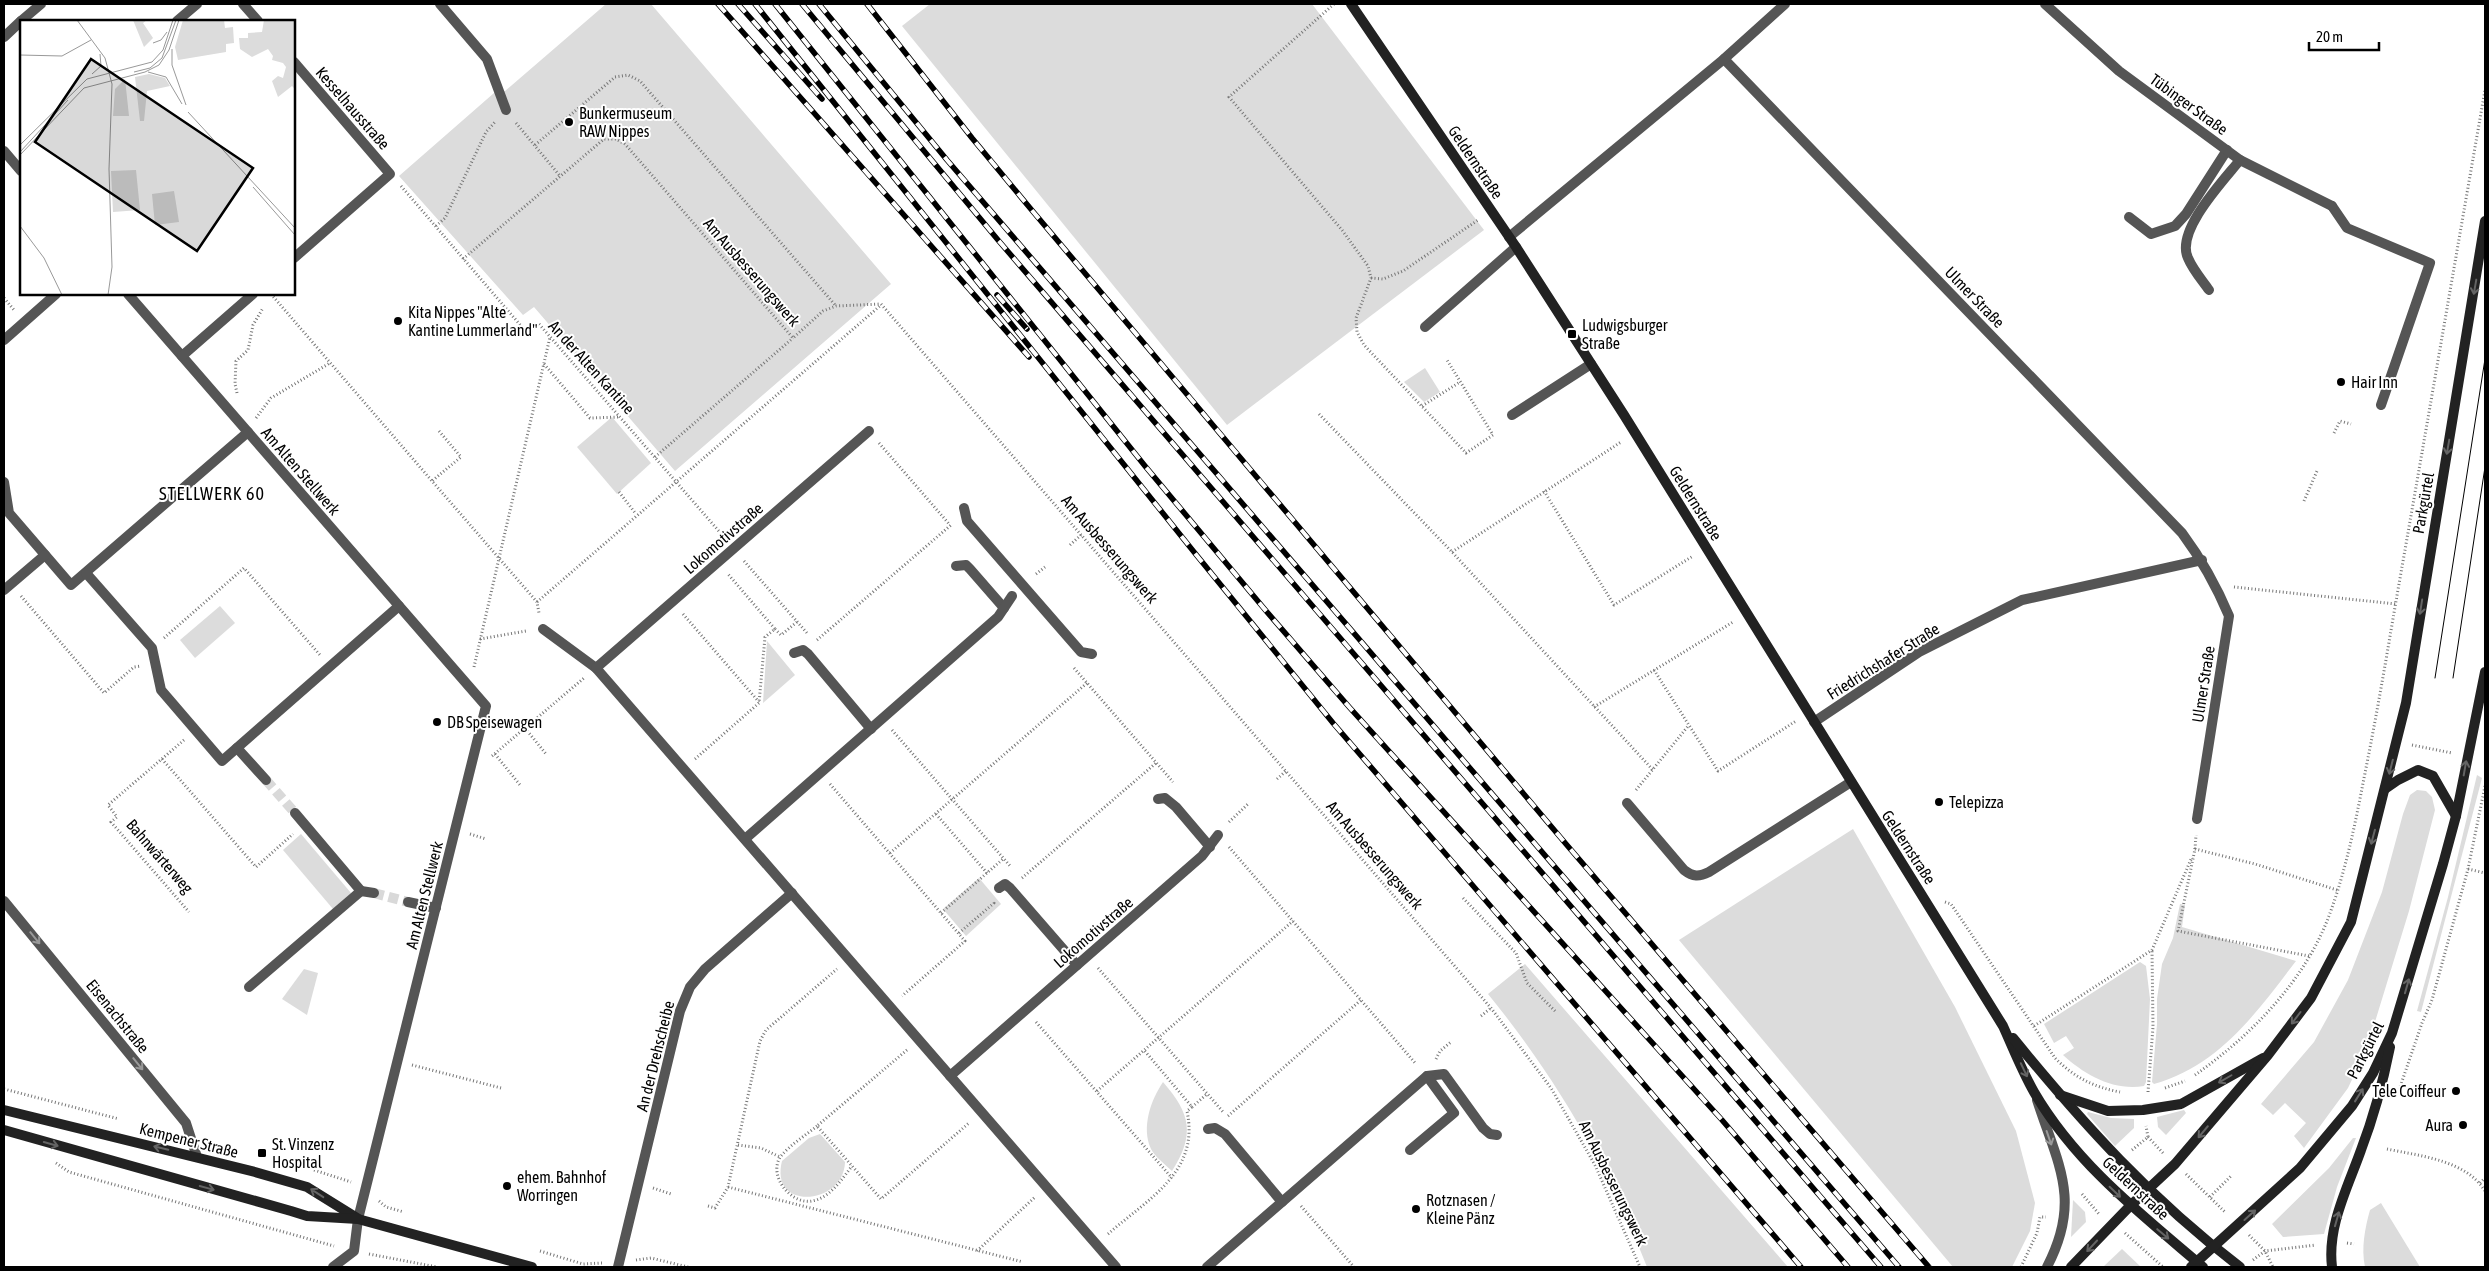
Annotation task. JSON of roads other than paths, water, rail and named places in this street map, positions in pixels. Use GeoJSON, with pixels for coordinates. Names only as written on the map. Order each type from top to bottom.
{"type":"FeatureCollection","features":[{"type":"Feature","properties":{"kind":"main road","name":"Geldernstraße"},"geometry":{"type":"LineString","coordinates":[[1352,4],[1516,247],[1635,434],[2003,1026],[2034,1092],[2082,1156],[2130,1206],[2197,1266]]}},
{"type":"Feature","properties":{"kind":"main road","name":"Parkgürtel"},"geometry":{"type":"LineString","coordinates":[[2071,1267],[2147,1189],[2175,1164],[2268,1055],[2311,998],[2351,922],[2397,742],[2414,657],[2485,221]]}},
{"type":"Feature","properties":{"kind":"main road","name":"Parkgürtel"},"geometry":{"type":"LineString","coordinates":[[2197,1266],[2213,1247],[2300,1168],[2334,1129],[2373,1073],[2392,1033],[2456,816],[2485,672]]}},
{"type":"Feature","properties":{"kind":"main road"},"geometry":{"type":"LineString","coordinates":[[2385,789],[2418,770],[2433,776],[2456,816]]}},
{"type":"Feature","properties":{"kind":"main road","name":"Geldernstraße"},"geometry":{"type":"LineString","coordinates":[[2003,1026],[2059,1095],[2119,1161],[2147,1189],[2213,1247],[2240,1267]]}},
{"type":"Feature","properties":{"kind":"main road"},"geometry":{"type":"LineString","coordinates":[[2332,1267],[2332,1243],[2347,1186],[2376,1107],[2392,1033]]}},
{"type":"Feature","properties":{"kind":"main road"},"geometry":{"type":"LineString","coordinates":[[2059,1095],[2108,1111],[2143,1110],[2181,1104],[2268,1055]]}},
{"type":"Feature","properties":{"kind":"main road","name":"Kempener Straße"},"geometry":{"type":"LineString","coordinates":[[4,1110],[197,1157],[307,1187],[358,1219]]}},
{"type":"Feature","properties":{"kind":"main road","name":"Kempener Straße"},"geometry":{"type":"LineString","coordinates":[[4,1130],[299,1214],[358,1219],[532,1267]]}},
{"type":"Feature","properties":{"kind":"street"},"geometry":{"type":"LineString","coordinates":[[22,20],[41,4]]}},
{"type":"Feature","properties":{"kind":"street"},"geometry":{"type":"LineString","coordinates":[[178,20],[198,4]]}},
{"type":"Feature","properties":{"kind":"street"},"geometry":{"type":"LineString","coordinates":[[243,4],[257,20]]}},
{"type":"Feature","properties":{"kind":"street"},"geometry":{"type":"LineString","coordinates":[[440,4],[486,58],[506,110]]}},
{"type":"Feature","properties":{"kind":"street"},"geometry":{"type":"LineString","coordinates":[[1509,237],[1724,58],[1785,4]]}},
{"type":"Feature","properties":{"kind":"street","name":"Tübinger Straße"},"geometry":{"type":"LineString","coordinates":[[2044,4],[2119,71],[2240,160],[2332,206],[2347,228],[2430,263],[2381,405]]}},
{"type":"Feature","properties":{"kind":"street"},"geometry":{"type":"LineString","coordinates":[[4,37],[20,22]]}},
{"type":"Feature","properties":{"kind":"street","name":"Ulmer Straße"},"geometry":{"type":"LineString","coordinates":[[1724,58],[2182,533],[2202,560],[2216,585],[2229,616],[2197,819]]}},
{"type":"Feature","properties":{"kind":"street","name":"Kesselhausstraße"},"geometry":{"type":"LineString","coordinates":[[295,63],[390,174],[295,257]]}},
{"type":"Feature","properties":{"kind":"street"},"geometry":{"type":"LineString","coordinates":[[2129,217],[2151,234],[2175,226],[2201,192],[2227,150]]}},
{"type":"Feature","properties":{"kind":"street"},"geometry":{"type":"LineString","coordinates":[[4,151],[19,164]]}},
{"type":"Feature","properties":{"kind":"street"},"geometry":{"type":"LineString","coordinates":[[2209,290],[2187,257],[2187,240],[2192,226],[2202,210],[2240,160]]}},
{"type":"Feature","properties":{"kind":"street"},"geometry":{"type":"LineString","coordinates":[[1425,327],[1516,247]]}},
{"type":"Feature","properties":{"kind":"street"},"geometry":{"type":"LineString","coordinates":[[4,340],[55,295]]}},
{"type":"Feature","properties":{"kind":"street","name":"Am Alten Stellwerk"},"geometry":{"type":"LineString","coordinates":[[129,295],[232,411],[248,432],[486,706],[358,1219],[354,1252],[333,1267]]}},
{"type":"Feature","properties":{"kind":"street"},"geometry":{"type":"LineString","coordinates":[[182,356],[252,295]]}},
{"type":"Feature","properties":{"kind":"street"},"geometry":{"type":"LineString","coordinates":[[1512,415],[1591,364]]}},
{"type":"Feature","properties":{"kind":"street","name":"Lokomotivstraße"},"geometry":{"type":"LineString","coordinates":[[596,668],[869,431]]}},
{"type":"Feature","properties":{"kind":"street"},"geometry":{"type":"LineString","coordinates":[[4,482],[9,513],[71,585],[248,432]]}},
{"type":"Feature","properties":{"kind":"street"},"geometry":{"type":"LineString","coordinates":[[964,508],[967,521],[1026,583],[1081,652],[1092,654]]}},
{"type":"Feature","properties":{"kind":"street"},"geometry":{"type":"LineString","coordinates":[[7,587],[45,555]]}},
{"type":"Feature","properties":{"kind":"street","name":"Friedrichshafer Straße"},"geometry":{"type":"LineString","coordinates":[[1811,717],[1919,652],[2022,600],[2202,560]]}},
{"type":"Feature","properties":{"kind":"street"},"geometry":{"type":"LineString","coordinates":[[956,566],[966,565],[1004,608]]}},
{"type":"Feature","properties":{"kind":"street"},"geometry":{"type":"LineString","coordinates":[[86,572],[152,648],[161,690],[222,761],[399,606]]}},
{"type":"Feature","properties":{"kind":"street"},"geometry":{"type":"LineString","coordinates":[[745,839],[998,617],[1012,596],[1026,583]]}},
{"type":"Feature","properties":{"kind":"street"},"geometry":{"type":"LineString","coordinates":[[543,629],[596,668],[1116,1267]]}},
{"type":"Feature","properties":{"kind":"street"},"geometry":{"type":"LineString","coordinates":[[794,652],[803,650],[808,654],[871,728]]}},
{"type":"Feature","properties":{"kind":"street"},"geometry":{"type":"LineString","coordinates":[[236,748],[266,780]]}},
{"type":"Feature","properties":{"kind":"street"},"geometry":{"type":"LineString","coordinates":[[1626,803],[1684,870],[1689,874],[1698,876],[1709,872],[1851,782]]}},
{"type":"Feature","properties":{"kind":"street"},"geometry":{"type":"LineString","coordinates":[[1158,799],[1165,798],[1176,807],[1210,847]]}},
{"type":"Feature","properties":{"kind":"street"},"geometry":{"type":"LineString","coordinates":[[295,813],[361,890],[374,893]]}},
{"type":"Feature","properties":{"kind":"street","name":"Lokomotivstraße"},"geometry":{"type":"LineString","coordinates":[[950,1076],[1202,856],[1218,835]]}},
{"type":"Feature","properties":{"kind":"street"},"geometry":{"type":"LineString","coordinates":[[999,888],[1005,884],[1010,888],[1077,965]]}},
{"type":"Feature","properties":{"kind":"street"},"geometry":{"type":"LineString","coordinates":[[249,986],[361,890]]}},
{"type":"Feature","properties":{"kind":"street","name":"An der Drehscheibe"},"geometry":{"type":"LineString","coordinates":[[618,1265],[680,1011],[690,987],[705,969],[792,893]]}},
{"type":"Feature","properties":{"kind":"street","name":"Eisenachstraße"},"geometry":{"type":"LineString","coordinates":[[4,901],[186,1123],[197,1157]]}},
{"type":"Feature","properties":{"kind":"street"},"geometry":{"type":"LineString","coordinates":[[408,902],[436,908]]}},
{"type":"Feature","properties":{"kind":"street"},"geometry":{"type":"LineString","coordinates":[[1207,1267],[1427,1076],[1444,1074],[1483,1128],[1490,1134],[1498,1136]]}},
{"type":"Feature","properties":{"kind":"street"},"geometry":{"type":"LineString","coordinates":[[1410,1150],[1454,1113],[1427,1076]]}},
{"type":"Feature","properties":{"kind":"street"},"geometry":{"type":"LineString","coordinates":[[2034,1092],[2058,1164],[2066,1206],[2061,1236],[2047,1267]]}},
{"type":"Feature","properties":{"kind":"street"},"geometry":{"type":"LineString","coordinates":[[1208,1129],[1216,1128],[1225,1134],[1282,1202]]}},
{"type":"Feature","properties":{"kind":"tunnel"},"geometry":{"type":"LineString","coordinates":[[266,780],[295,813]]}},
{"type":"Feature","properties":{"kind":"tunnel"},"geometry":{"type":"LineString","coordinates":[[374,893],[408,902]]}},
{"type":"Feature","properties":{"kind":"tram line"},"geometry":{"type":"LineString","coordinates":[[2435,678],[2485,359]]}},
{"type":"Feature","properties":{"kind":"tram line"},"geometry":{"type":"LineString","coordinates":[[2453,678],[2485,467]]}},
{"type":"Feature","properties":{"kind":"railway"},"geometry":{"type":"LineString","coordinates":[[718,4],[1029,357]]}},
{"type":"Feature","properties":{"kind":"railway"},"geometry":{"type":"LineString","coordinates":[[738,4],[822,99]]}},
{"type":"Feature","properties":{"kind":"railway"},"geometry":{"type":"LineString","coordinates":[[755,4],[1333,723],[1801,1267]]}},
{"type":"Feature","properties":{"kind":"railway"},"geometry":{"type":"LineString","coordinates":[[775,4],[1145,466],[1267,612],[1350,708],[1722,1120],[1848,1267]]}},
{"type":"Feature","properties":{"kind":"railway"},"geometry":{"type":"LineString","coordinates":[[802,4],[998,240],[1881,1267]]}},
{"type":"Feature","properties":{"kind":"railway"},"geometry":{"type":"LineString","coordinates":[[819,4],[947,160],[1899,1267]]}},
{"type":"Feature","properties":{"kind":"railway"},"geometry":{"type":"LineString","coordinates":[[867,4],[972,138],[1030,208],[1566,844],[1929,1267]]}},
{"type":"Feature","properties":{"kind":"railway"},"geometry":{"type":"LineString","coordinates":[[997,295],[1027,329]]}},
{"type":"Feature","properties":{"kind":"place","name":"Bunkermuseum RAW Nippes"},"geometry":{"type":"Point","coordinates":[569,122]}},
{"type":"Feature","properties":{"kind":"place","name":"Kita Nippes \"Alte Kantine Lummerland\""},"geometry":{"type":"Point","coordinates":[398,321]}},
{"type":"Feature","properties":{"kind":"place","name":"Ludwigsburger Straße"},"geometry":{"type":"Point","coordinates":[1572,334]}},
{"type":"Feature","properties":{"kind":"place","name":"Hair Inn"},"geometry":{"type":"Point","coordinates":[2341,382]}},
{"type":"Feature","properties":{"kind":"place","name":"DB Speisewagen"},"geometry":{"type":"Point","coordinates":[437,722]}},
{"type":"Feature","properties":{"kind":"place","name":"Telepizza"},"geometry":{"type":"Point","coordinates":[1939,802]}},
{"type":"Feature","properties":{"kind":"place","name":"Tele Coiffeur"},"geometry":{"type":"Point","coordinates":[2456,1091]}},
{"type":"Feature","properties":{"kind":"place","name":"Aura"},"geometry":{"type":"Point","coordinates":[2463,1125]}},
{"type":"Feature","properties":{"kind":"place","name":"St. Vinzenz Hospital"},"geometry":{"type":"Point","coordinates":[262,1153]}},
{"type":"Feature","properties":{"kind":"place","name":"ehem. Bahnhof Worringen"},"geometry":{"type":"Point","coordinates":[507,1186]}},
{"type":"Feature","properties":{"kind":"place","name":"Rotznasen / Kleine Pänz"},"geometry":{"type":"Point","coordinates":[1416,1209]}},
{"type":"Feature","properties":{"kind":"district","name":"STELLWERK 60"},"geometry":{"type":"Point","coordinates":[212,493]}}]}
